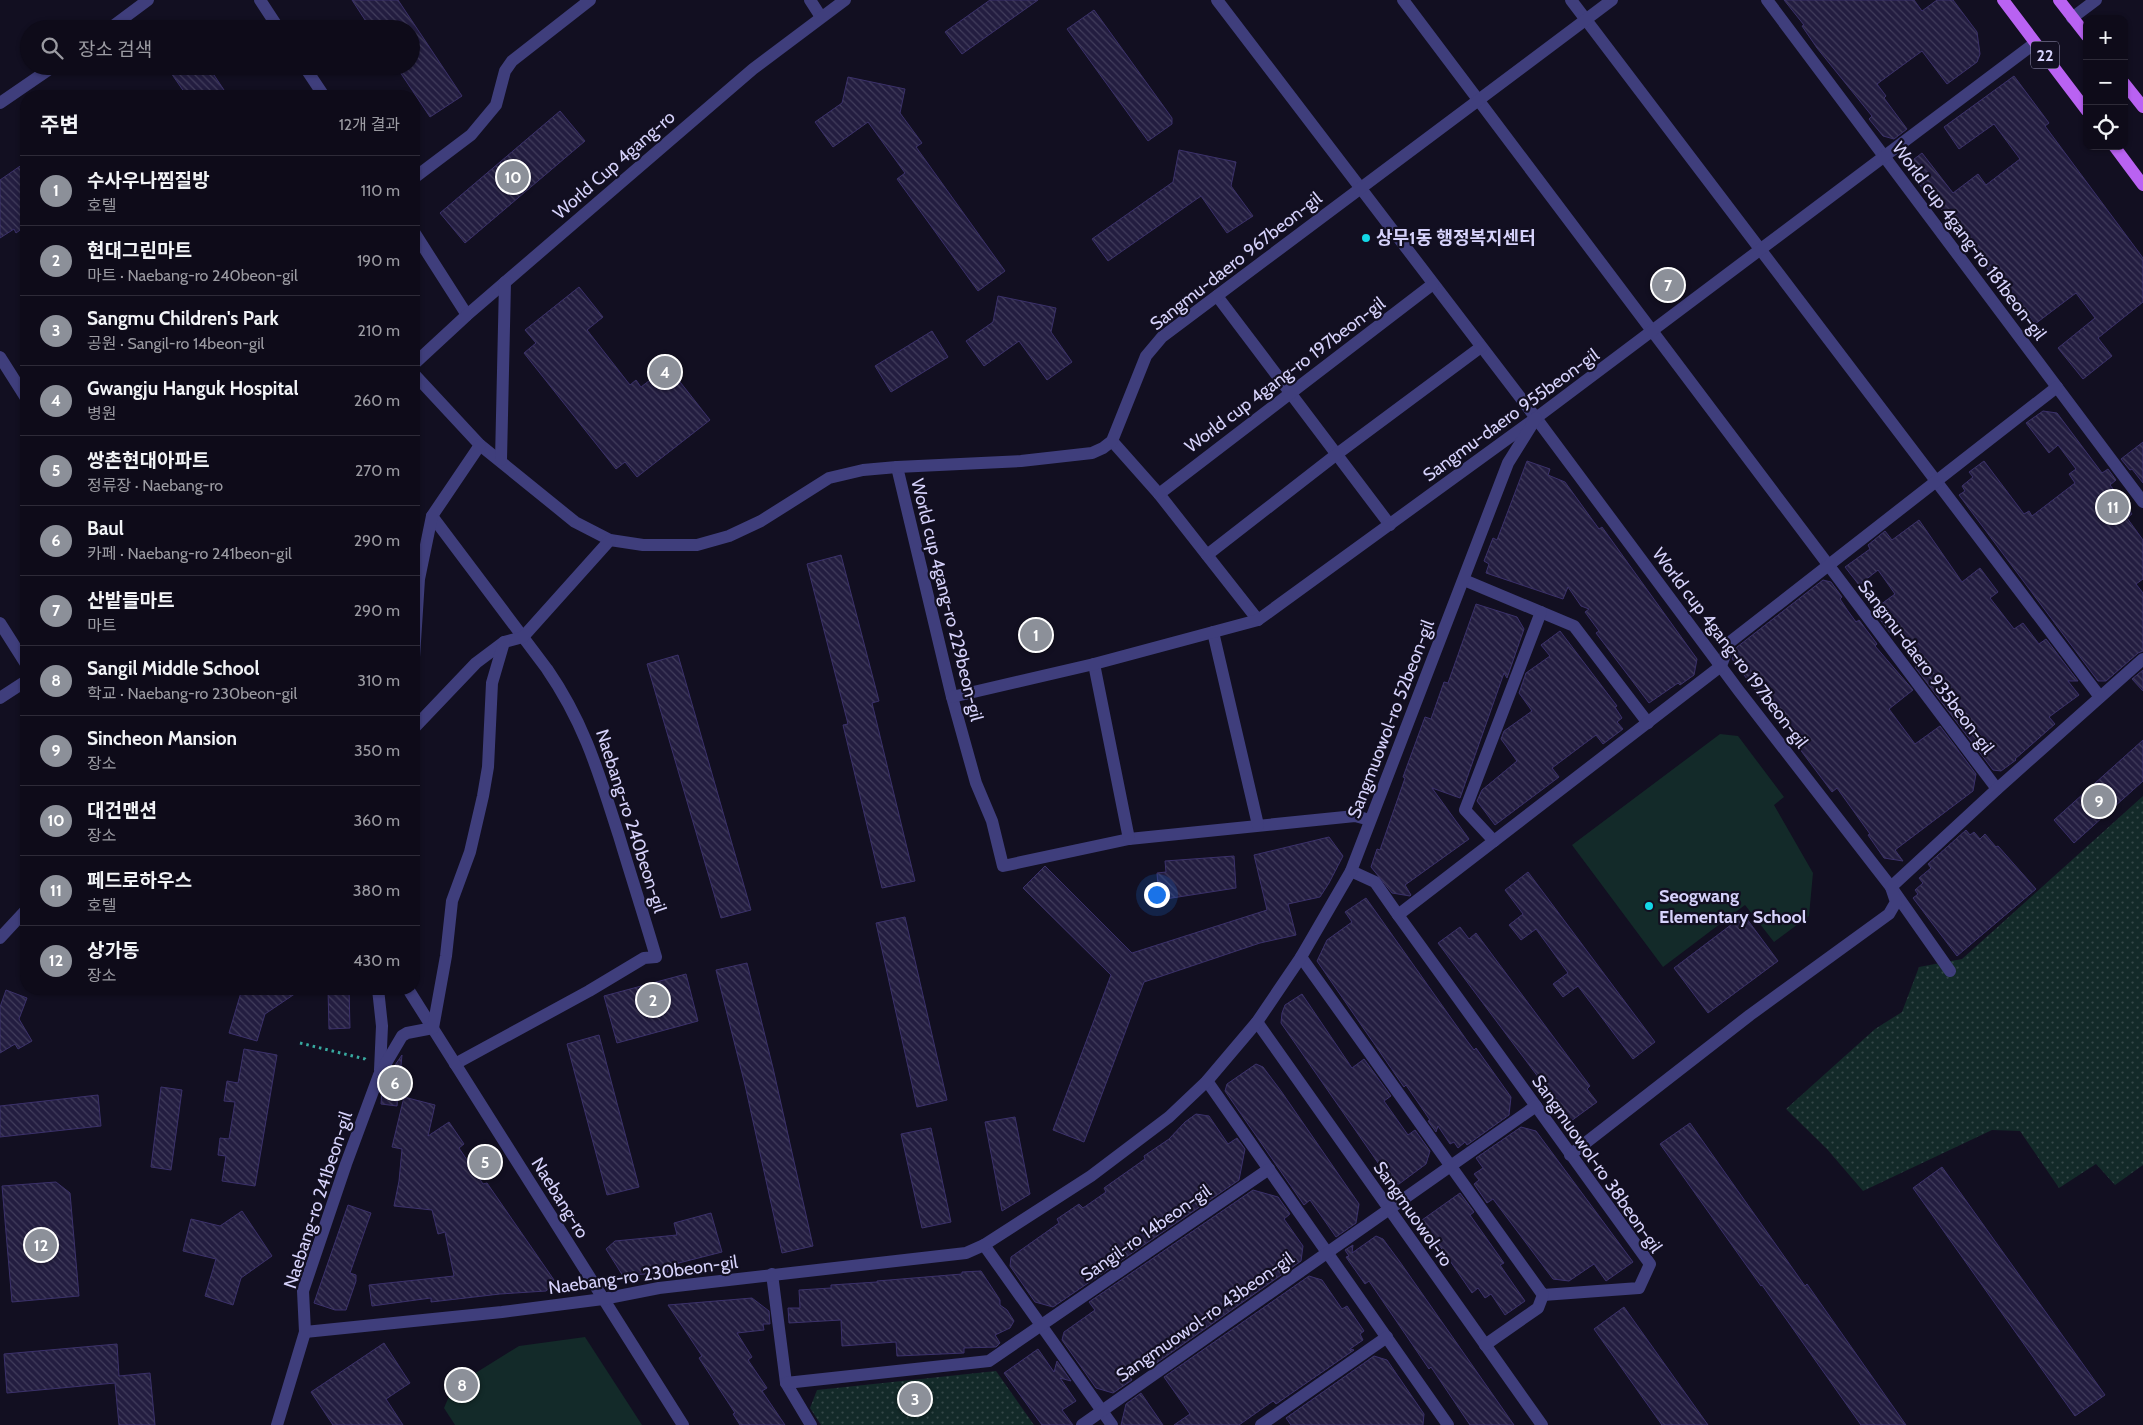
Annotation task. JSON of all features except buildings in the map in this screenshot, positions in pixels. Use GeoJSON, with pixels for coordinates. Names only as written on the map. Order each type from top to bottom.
{"type":"FeatureCollection","features":[{"type":"Feature","properties":{"kind":"main road","name":"22"},"geometry":{"type":"LineString","coordinates":[[2003,0],[2083,106]]}},
{"type":"Feature","properties":{"kind":"main road","name":"22"},"geometry":{"type":"LineString","coordinates":[[2059,0],[2083,31]]}},
{"type":"Feature","properties":{"kind":"main road"},"geometry":{"type":"LineString","coordinates":[[2128,88],[2143,107]]}},
{"type":"Feature","properties":{"kind":"main road"},"geometry":{"type":"LineString","coordinates":[[2117,150],[2143,185]]}},
{"type":"Feature","properties":{"kind":"street"},"geometry":{"type":"LineString","coordinates":[[121,20],[148,0]]}},
{"type":"Feature","properties":{"kind":"street"},"geometry":{"type":"LineString","coordinates":[[260,0],[273,20]]}},
{"type":"Feature","properties":{"kind":"street"},"geometry":{"type":"LineString","coordinates":[[420,174],[471,136],[496,105],[504,71],[512,61],[590,0]]}},
{"type":"Feature","properties":{"kind":"street"},"geometry":{"type":"LineString","coordinates":[[810,0],[820,17]]}},
{"type":"Feature","properties":{"kind":"street","name":"World Cup 4gang-ro"},"geometry":{"type":"LineString","coordinates":[[420,358],[467,315],[753,69],[845,0]]}},
{"type":"Feature","properties":{"kind":"street","name":"World cup 4gang-ro 197beon-gil"},"geometry":{"type":"LineString","coordinates":[[1217,0],[1536,418],[1721,666],[1891,887],[1950,970]]}},
{"type":"Feature","properties":{"kind":"street"},"geometry":{"type":"LineString","coordinates":[[1403,0],[1827,566]]}},
{"type":"Feature","properties":{"kind":"street"},"geometry":{"type":"LineString","coordinates":[[1571,0],[2100,697]]}},
{"type":"Feature","properties":{"kind":"street","name":"Sangmu-daero 967beon-gil"},"geometry":{"type":"LineString","coordinates":[[1112,440],[1146,356],[1162,337],[1612,0]]}},
{"type":"Feature","properties":{"kind":"street","name":"World cup 4gang-ro 181beon-gil"},"geometry":{"type":"LineString","coordinates":[[1767,0],[2143,502]]}},
{"type":"Feature","properties":{"kind":"street"},"geometry":{"type":"LineString","coordinates":[[2072,18],[2096,0]]}},
{"type":"Feature","properties":{"kind":"street","name":"Sangmu-daero 955beon-gil"},"geometry":{"type":"LineString","coordinates":[[952,697],[1094,664],[1258,620],[1652,332],[2035,43]]}},
{"type":"Feature","properties":{"kind":"street"},"geometry":{"type":"LineString","coordinates":[[0,104],[41,75]]}},
{"type":"Feature","properties":{"kind":"street"},"geometry":{"type":"LineString","coordinates":[[310,75],[320,90]]}},
{"type":"Feature","properties":{"kind":"street"},"geometry":{"type":"LineString","coordinates":[[420,241],[467,315]]}},
{"type":"Feature","properties":{"kind":"street"},"geometry":{"type":"LineString","coordinates":[[501,460],[505,282]]}},
{"type":"Feature","properties":{"kind":"street","name":"World cup 4gang-ro 197beon-gil"},"geometry":{"type":"LineString","coordinates":[[1159,494],[1433,284]]}},
{"type":"Feature","properties":{"kind":"street"},"geometry":{"type":"LineString","coordinates":[[1217,296],[1390,525]]}},
{"type":"Feature","properties":{"kind":"street"},"geometry":{"type":"LineString","coordinates":[[1207,555],[1337,454],[1481,347]]}},
{"type":"Feature","properties":{"kind":"street"},"geometry":{"type":"LineString","coordinates":[[0,357],[20,389]]}},
{"type":"Feature","properties":{"kind":"street","name":"World cup 4gang-ro 229beon-gil"},"geometry":{"type":"LineString","coordinates":[[420,380],[480,445],[501,460],[575,522],[610,540],[643,545],[696,545],[729,536],[761,521],[829,478],[863,470],[896,467],[952,697],[976,783],[992,821],[1003,866],[1130,839],[1355,816],[1370,820]]}},
{"type":"Feature","properties":{"kind":"street"},"geometry":{"type":"LineString","coordinates":[[1398,915],[1721,666],[1730,642],[2057,387]]}},
{"type":"Feature","properties":{"kind":"street","name":"Sangmuowol-ro 52beon-gil"},"geometry":{"type":"LineString","coordinates":[[1208,1081],[1257,1022],[1301,957],[1351,871],[1508,463],[1536,418]]}},
{"type":"Feature","properties":{"kind":"street"},"geometry":{"type":"LineString","coordinates":[[896,467],[1021,461],[1092,453],[1103,448],[1112,440],[1159,494],[1258,620]]}},
{"type":"Feature","properties":{"kind":"street"},"geometry":{"type":"LineString","coordinates":[[420,574],[432,516],[480,445]]}},
{"type":"Feature","properties":{"kind":"street","name":"Naebang-ro 240beon-gil"},"geometry":{"type":"LineString","coordinates":[[432,516],[563,692],[585,735],[613,816],[656,956],[644,958],[589,991],[456,1064]]}},
{"type":"Feature","properties":{"kind":"street"},"geometry":{"type":"LineString","coordinates":[[420,722],[476,663],[504,642],[524,638],[610,540]]}},
{"type":"Feature","properties":{"kind":"street","name":"Sangmu-daero 935beon-gil"},"geometry":{"type":"LineString","coordinates":[[1827,566],[1996,789]]}},
{"type":"Feature","properties":{"kind":"street"},"geometry":{"type":"LineString","coordinates":[[1464,580],[1574,626],[1648,724]]}},
{"type":"Feature","properties":{"kind":"street"},"geometry":{"type":"LineString","coordinates":[[1494,841],[1465,810],[1541,612]]}},
{"type":"Feature","properties":{"kind":"street"},"geometry":{"type":"LineString","coordinates":[[0,623],[20,655]]}},
{"type":"Feature","properties":{"kind":"street"},"geometry":{"type":"LineString","coordinates":[[1213,632],[1258,825]]}},
{"type":"Feature","properties":{"kind":"street"},"geometry":{"type":"LineString","coordinates":[[432,1028],[446,956],[452,901],[470,852],[483,796],[488,767],[492,683],[504,642]]}},
{"type":"Feature","properties":{"kind":"street"},"geometry":{"type":"LineString","coordinates":[[1570,1155],[1750,1015],[1889,914],[1896,902],[1891,887],[1996,789],[2143,659]]}},
{"type":"Feature","properties":{"kind":"street"},"geometry":{"type":"LineString","coordinates":[[1094,664],[1130,839]]}},
{"type":"Feature","properties":{"kind":"street"},"geometry":{"type":"LineString","coordinates":[[0,698],[20,686]]}},
{"type":"Feature","properties":{"kind":"street","name":"Sangmuowol-ro 38beon-gil"},"geometry":{"type":"LineString","coordinates":[[1351,871],[1375,882],[1650,1264],[1639,1288],[1544,1295]]}},
{"type":"Feature","properties":{"kind":"street"},"geometry":{"type":"LineString","coordinates":[[0,938],[20,916]]}},
{"type":"Feature","properties":{"kind":"street"},"geometry":{"type":"LineString","coordinates":[[1301,957],[1544,1295],[1538,1308],[1485,1346]]}},
{"type":"Feature","properties":{"kind":"street","name":"Naebang-ro 241beon-gil"},"geometry":{"type":"LineString","coordinates":[[379,995],[382,1026],[379,1074]]}},
{"type":"Feature","properties":{"kind":"street","name":"Naebang-ro"},"geometry":{"type":"LineString","coordinates":[[412,995],[684,1425]]}},
{"type":"Feature","properties":{"kind":"street","name":"Sangmuowol-ro"},"geometry":{"type":"LineString","coordinates":[[1257,1022],[1542,1425]]}},
{"type":"Feature","properties":{"kind":"street","name":"Naebang-ro 241beon-gil"},"geometry":{"type":"LineString","coordinates":[[277,1425],[305,1332],[303,1291],[379,1074],[402,1036],[407,1033],[432,1028]]}},
{"type":"Feature","properties":{"kind":"street"},"geometry":{"type":"LineString","coordinates":[[1208,1081],[1387,1337],[1443,1423]]}},
{"type":"Feature","properties":{"kind":"street","name":"Naebang-ro 230beon-gil"},"geometry":{"type":"LineString","coordinates":[[305,1332],[502,1312],[603,1299],[659,1288],[966,1252],[984,1245],[1091,1176],[1169,1117],[1208,1081]]}},
{"type":"Feature","properties":{"kind":"street","name":"Sangmuowol-ro 43beon-gil"},"geometry":{"type":"LineString","coordinates":[[1082,1425],[1536,1106]]}},
{"type":"Feature","properties":{"kind":"street","name":"Sangil-ro 14beon-gil"},"geometry":{"type":"LineString","coordinates":[[786,1383],[990,1361],[1269,1170]]}},
{"type":"Feature","properties":{"kind":"street"},"geometry":{"type":"LineString","coordinates":[[984,1245],[1043,1325],[1112,1425]]}},
{"type":"Feature","properties":{"kind":"street"},"geometry":{"type":"LineString","coordinates":[[772,1274],[786,1383],[811,1425]]}},
{"type":"Feature","properties":{"kind":"street"},"geometry":{"type":"LineString","coordinates":[[1261,1425],[1387,1337]]}},
{"type":"Feature","properties":{"kind":"path"},"geometry":{"type":"LineString","coordinates":[[300,1043],[365,1059],[379,1074]]}},
{"type":"Feature","properties":{"kind":"green space"},"geometry":{"type":"Polygon","coordinates":[[[1720,734],[1738,736],[1784,797],[1774,805],[1813,873],[1809,916],[1774,942],[1745,905],[1663,967],[1572,845],[1720,734]]]}},
{"type":"Feature","properties":{"kind":"green space"},"geometry":{"type":"Polygon","coordinates":[[[2143,796],[2143,1165],[2115,1185],[2096,1164],[2059,1188],[2020,1131],[1992,1130],[1863,1191],[1827,1149],[1786,1109],[1875,1029],[1902,1012],[1919,967],[1962,959],[2143,796]]]}},
{"type":"Feature","properties":{"kind":"green space"},"geometry":{"type":"Polygon","coordinates":[[[585,1337],[642,1425],[455,1425],[444,1408],[453,1387],[519,1346],[585,1337]]]}},
{"type":"Feature","properties":{"kind":"green space"},"geometry":{"type":"Polygon","coordinates":[[[996,1371],[1034,1425],[821,1425],[810,1408],[817,1390],[996,1371]]]}},
{"type":"Feature","properties":{"kind":"place","name":"대건맨션"},"geometry":{"type":"Point","coordinates":[513,177]}},
{"type":"Feature","properties":{"kind":"place","name":"상무1동 행정복지센터"},"geometry":{"type":"Point","coordinates":[1366,238]}},
{"type":"Feature","properties":{"kind":"place","name":"산밭들마트"},"geometry":{"type":"Point","coordinates":[1668,285]}},
{"type":"Feature","properties":{"kind":"place","name":"Gwangju Hanguk Hospital"},"geometry":{"type":"Point","coordinates":[665,372]}},
{"type":"Feature","properties":{"kind":"place","name":"페드로하우스"},"geometry":{"type":"Point","coordinates":[2113,507]}},
{"type":"Feature","properties":{"kind":"place","name":"수사우나찜질방"},"geometry":{"type":"Point","coordinates":[1036,635]}},
{"type":"Feature","properties":{"kind":"place","name":"Sincheon Mansion"},"geometry":{"type":"Point","coordinates":[2099,801]}},
{"type":"Feature","properties":{"kind":"place","name":"Seogwang Elementary School"},"geometry":{"type":"Point","coordinates":[1649,906]}},
{"type":"Feature","properties":{"kind":"place","name":"현대그린마트"},"geometry":{"type":"Point","coordinates":[653,1000]}},
{"type":"Feature","properties":{"kind":"place","name":"Baul"},"geometry":{"type":"Point","coordinates":[395,1083]}},
{"type":"Feature","properties":{"kind":"place","name":"쌍촌현대아파트"},"geometry":{"type":"Point","coordinates":[485,1162]}},
{"type":"Feature","properties":{"kind":"place","name":"상가동"},"geometry":{"type":"Point","coordinates":[41,1245]}},
{"type":"Feature","properties":{"kind":"place","name":"Sangil Middle School"},"geometry":{"type":"Point","coordinates":[462,1385]}},
{"type":"Feature","properties":{"kind":"place","name":"Sangmu Children's Park"},"geometry":{"type":"Point","coordinates":[915,1399]}}]}
